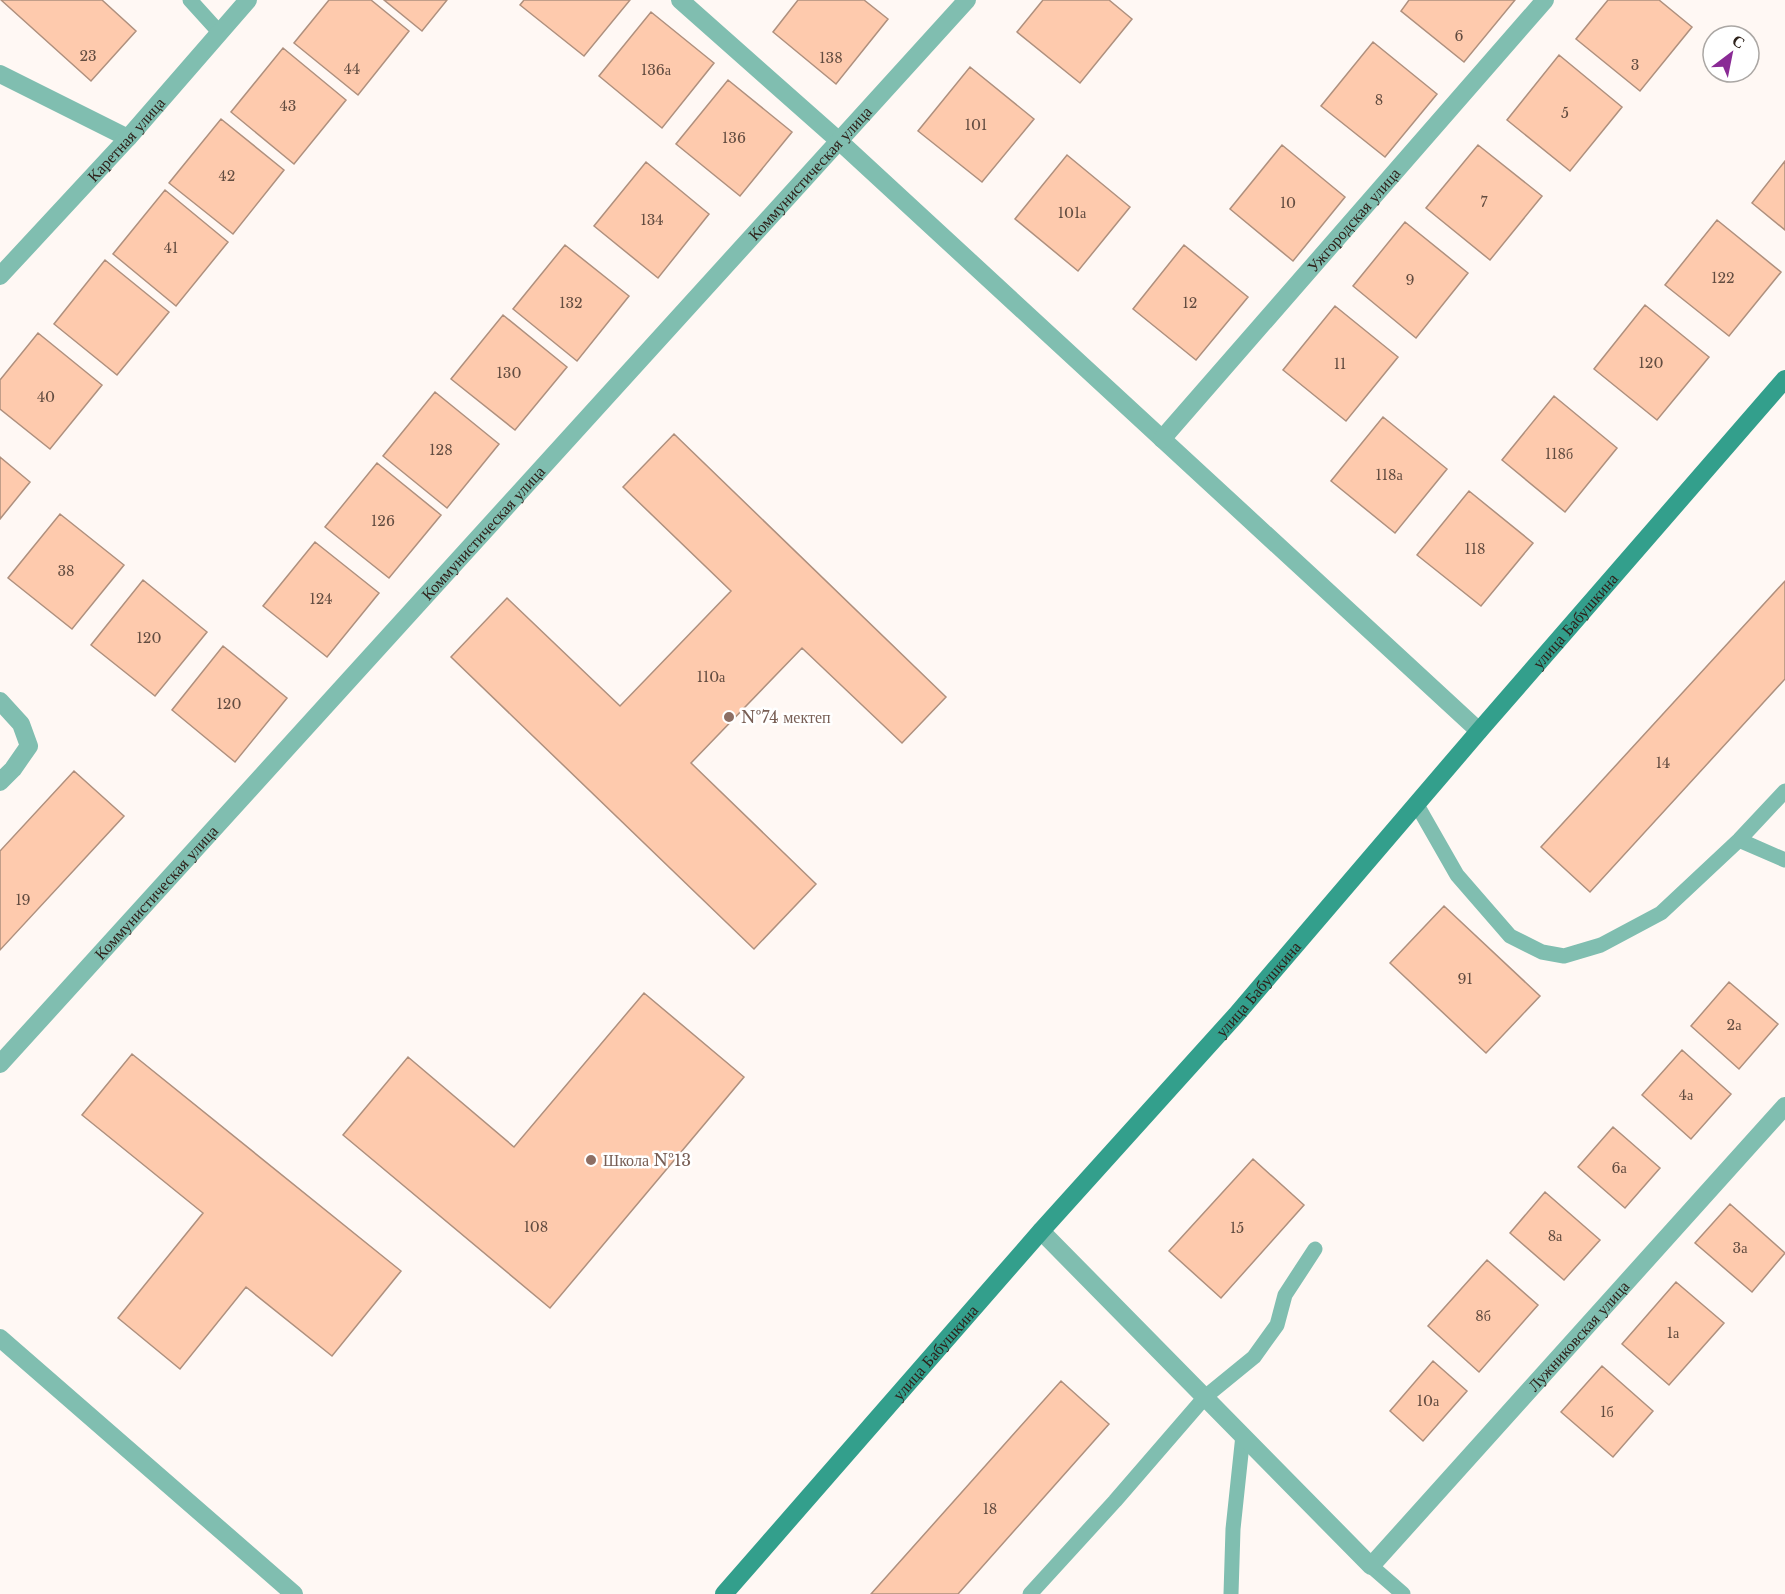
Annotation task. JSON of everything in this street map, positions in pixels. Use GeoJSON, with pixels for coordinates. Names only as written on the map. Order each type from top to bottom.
{"type":"FeatureCollection","features":[{"type":"Feature","properties":{"kind":"street","name":"Каретная улица"},"geometry":{"type":"LineString","coordinates":[[0,276],[128,138],[248,0]]}},
{"type":"Feature","properties":{"kind":"street"},"geometry":{"type":"LineString","coordinates":[[680,0],[838,140],[1479,731]]}},
{"type":"Feature","properties":{"kind":"street","name":"Коммунистическая улица"},"geometry":{"type":"LineString","coordinates":[[0,1064],[838,140],[968,0]]}},
{"type":"Feature","properties":{"kind":"street","name":"Ужгородская улица"},"geometry":{"type":"LineString","coordinates":[[1162,439],[1545,0]]}},
{"type":"Feature","properties":{"kind":"street"},"geometry":{"type":"LineString","coordinates":[[0,74],[128,138]]}},
{"type":"Feature","properties":{"kind":"street","name":"улица Бабушкина"},"geometry":{"type":"LineString","coordinates":[[724,1594],[1041,1231],[1236,1015],[1785,379]]}},
{"type":"Feature","properties":{"kind":"street"},"geometry":{"type":"LineString","coordinates":[[0,701],[21,724],[28,746],[13,769],[0,782]]}},
{"type":"Feature","properties":{"kind":"street","name":"Лужниковская улица"},"geometry":{"type":"LineString","coordinates":[[1371,1566],[1785,1106]]}},
{"type":"Feature","properties":{"kind":"street"},"geometry":{"type":"LineString","coordinates":[[1041,1231],[1371,1566]]}},
{"type":"Feature","properties":{"kind":"street"},"geometry":{"type":"LineString","coordinates":[[0,1338],[294,1594]]}},
{"type":"Feature","properties":{"kind":"lane"},"geometry":{"type":"LineString","coordinates":[[190,0],[219,32]]}},
{"type":"Feature","properties":{"kind":"lane"},"geometry":{"type":"LineString","coordinates":[[1417,805],[1457,875],[1510,936],[1542,952],[1564,956],[1602,945],[1661,914],[1739,840],[1785,791]]}},
{"type":"Feature","properties":{"kind":"lane"},"geometry":{"type":"LineString","coordinates":[[1739,840],[1785,860]]}},
{"type":"Feature","properties":{"kind":"lane"},"geometry":{"type":"LineString","coordinates":[[1030,1594],[1205,1397],[1254,1357],[1277,1325],[1285,1295],[1315,1249]]}},
{"type":"Feature","properties":{"kind":"lane"},"geometry":{"type":"LineString","coordinates":[[1231,1594],[1233,1529],[1243,1435]]}},
{"type":"Feature","properties":{"kind":"lane"},"geometry":{"type":"LineString","coordinates":[[1371,1566],[1403,1594]]}},
{"type":"Feature","properties":{"kind":"building"},"geometry":{"type":"Polygon","coordinates":[[[1,0],[102,0],[136,31],[91,81],[1,0]]]}},
{"type":"Feature","properties":{"kind":"building"},"geometry":{"type":"Polygon","coordinates":[[[329,0],[371,0],[409,31],[358,95],[294,43],[329,0]]]}},
{"type":"Feature","properties":{"kind":"building"},"geometry":{"type":"Polygon","coordinates":[[[384,0],[447,0],[422,31],[384,0]]]}},
{"type":"Feature","properties":{"kind":"building"},"geometry":{"type":"Polygon","coordinates":[[[524,0],[630,0],[584,56],[520,5],[524,0]]]}},
{"type":"Feature","properties":{"kind":"building"},"geometry":{"type":"Polygon","coordinates":[[[798,0],[864,0],[888,19],[836,84],[773,32],[798,0]]]}},
{"type":"Feature","properties":{"kind":"building"},"geometry":{"type":"Polygon","coordinates":[[[1043,0],[1109,0],[1132,19],[1080,83],[1017,32],[1043,0]]]}},
{"type":"Feature","properties":{"kind":"building"},"geometry":{"type":"Polygon","coordinates":[[[1409,0],[1515,0],[1464,62],[1401,11],[1409,0]]]}},
{"type":"Feature","properties":{"kind":"building"},"geometry":{"type":"Polygon","coordinates":[[[1608,0],[1659,0],[1692,27],[1640,91],[1576,39],[1608,0]]]}},
{"type":"Feature","properties":{"kind":"building"},"geometry":{"type":"Polygon","coordinates":[[[651,12],[714,63],[662,128],[599,76],[651,12]]]}},
{"type":"Feature","properties":{"kind":"building"},"geometry":{"type":"Polygon","coordinates":[[[1373,42],[1437,94],[1385,157],[1321,106],[1373,42]]]}},
{"type":"Feature","properties":{"kind":"building"},"geometry":{"type":"Polygon","coordinates":[[[283,48],[346,100],[294,164],[231,112],[283,48]]]}},
{"type":"Feature","properties":{"kind":"building"},"geometry":{"type":"Polygon","coordinates":[[[1559,55],[1622,107],[1570,171],[1507,120],[1559,55]]]}},
{"type":"Feature","properties":{"kind":"building"},"geometry":{"type":"Polygon","coordinates":[[[970,67],[1034,119],[982,182],[918,131],[970,67]]]}},
{"type":"Feature","properties":{"kind":"building"},"geometry":{"type":"Polygon","coordinates":[[[728,80],[792,132],[740,196],[676,144],[728,80]]]}},
{"type":"Feature","properties":{"kind":"building"},"geometry":{"type":"Polygon","coordinates":[[[221,119],[284,170],[233,234],[169,183],[221,119]]]}},
{"type":"Feature","properties":{"kind":"building"},"geometry":{"type":"Polygon","coordinates":[[[1282,145],[1345,197],[1293,261],[1230,209],[1282,145]]]}},
{"type":"Feature","properties":{"kind":"building"},"geometry":{"type":"Polygon","coordinates":[[[1478,145],[1542,196],[1490,260],[1426,208],[1478,145]]]}},
{"type":"Feature","properties":{"kind":"building"},"geometry":{"type":"Polygon","coordinates":[[[1067,155],[1130,207],[1078,271],[1015,219],[1067,155]]]}},
{"type":"Feature","properties":{"kind":"building"},"geometry":{"type":"Polygon","coordinates":[[[1785,161],[1785,230],[1752,203],[1785,161]]]}},
{"type":"Feature","properties":{"kind":"building"},"geometry":{"type":"Polygon","coordinates":[[[646,162],[709,214],[658,278],[594,226],[646,162]]]}},
{"type":"Feature","properties":{"kind":"building"},"geometry":{"type":"Polygon","coordinates":[[[165,190],[228,242],[176,306],[113,254],[165,190]]]}},
{"type":"Feature","properties":{"kind":"building"},"geometry":{"type":"Polygon","coordinates":[[[1717,220],[1781,272],[1729,336],[1665,285],[1717,220]]]}},
{"type":"Feature","properties":{"kind":"building"},"geometry":{"type":"Polygon","coordinates":[[[1405,222],[1468,273],[1416,338],[1353,286],[1405,222]]]}},
{"type":"Feature","properties":{"kind":"building"},"geometry":{"type":"Polygon","coordinates":[[[565,245],[629,296],[577,361],[513,309],[565,245]]]}},
{"type":"Feature","properties":{"kind":"building"},"geometry":{"type":"Polygon","coordinates":[[[1184,245],[1248,297],[1196,360],[1133,309],[1184,245]]]}},
{"type":"Feature","properties":{"kind":"building"},"geometry":{"type":"Polygon","coordinates":[[[105,260],[169,312],[117,375],[54,324],[105,260]]]}},
{"type":"Feature","properties":{"kind":"building"},"geometry":{"type":"Polygon","coordinates":[[[1645,305],[1709,357],[1657,420],[1594,369],[1645,305]]]}},
{"type":"Feature","properties":{"kind":"building"},"geometry":{"type":"Polygon","coordinates":[[[1335,306],[1398,357],[1346,421],[1283,370],[1335,306]]]}},
{"type":"Feature","properties":{"kind":"building"},"geometry":{"type":"Polygon","coordinates":[[[503,315],[567,367],[515,430],[451,379],[503,315]]]}},
{"type":"Feature","properties":{"kind":"building"},"geometry":{"type":"Polygon","coordinates":[[[38,333],[102,385],[50,449],[0,409],[0,380],[38,333]]]}},
{"type":"Feature","properties":{"kind":"building"},"geometry":{"type":"Polygon","coordinates":[[[435,392],[499,444],[447,508],[383,456],[435,392]]]}},
{"type":"Feature","properties":{"kind":"building"},"geometry":{"type":"Polygon","coordinates":[[[1554,396],[1617,448],[1565,512],[1502,460],[1554,396]]]}},
{"type":"Feature","properties":{"kind":"building"},"geometry":{"type":"Polygon","coordinates":[[[1383,417],[1447,469],[1395,533],[1331,481],[1383,417]]]}},
{"type":"Feature","properties":{"kind":"building"},"geometry":{"type":"Polygon","coordinates":[[[674,434],[946,697],[902,743],[802,648],[691,763],[816,884],[754,949],[451,657],[507,598],[620,706],[731,591],[623,487],[674,434]]]}},
{"type":"Feature","properties":{"kind":"building"},"geometry":{"type":"Polygon","coordinates":[[[0,457],[30,482],[0,519],[0,457]]]}},
{"type":"Feature","properties":{"kind":"building"},"geometry":{"type":"Polygon","coordinates":[[[377,463],[441,515],[389,578],[325,527],[377,463]]]}},
{"type":"Feature","properties":{"kind":"building"},"geometry":{"type":"Polygon","coordinates":[[[1469,491],[1533,543],[1481,606],[1417,555],[1469,491]]]}},
{"type":"Feature","properties":{"kind":"building"},"geometry":{"type":"Polygon","coordinates":[[[60,514],[124,565],[72,629],[8,578],[60,514]]]}},
{"type":"Feature","properties":{"kind":"building"},"geometry":{"type":"Polygon","coordinates":[[[315,542],[379,593],[327,657],[263,606],[315,542]]]}},
{"type":"Feature","properties":{"kind":"building"},"geometry":{"type":"Polygon","coordinates":[[[143,580],[207,632],[155,696],[91,645],[143,580]]]}},
{"type":"Feature","properties":{"kind":"building"},"geometry":{"type":"Polygon","coordinates":[[[1785,581],[1785,679],[1590,892],[1541,847],[1785,581]]]}},
{"type":"Feature","properties":{"kind":"building"},"geometry":{"type":"Polygon","coordinates":[[[223,646],[287,698],[235,762],[172,710],[223,646]]]}},
{"type":"Feature","properties":{"kind":"building"},"geometry":{"type":"Polygon","coordinates":[[[74,771],[124,816],[0,950],[0,851],[74,771]]]}},
{"type":"Feature","properties":{"kind":"building"},"geometry":{"type":"Polygon","coordinates":[[[1444,906],[1540,996],[1486,1053],[1390,963],[1444,906]]]}},
{"type":"Feature","properties":{"kind":"building"},"geometry":{"type":"Polygon","coordinates":[[[1729,982],[1778,1024],[1739,1069],[1691,1026],[1729,982]]]}},
{"type":"Feature","properties":{"kind":"building"},"geometry":{"type":"Polygon","coordinates":[[[644,993],[744,1077],[550,1308],[343,1135],[408,1057],[514,1147],[644,993]]]}},
{"type":"Feature","properties":{"kind":"building"},"geometry":{"type":"Polygon","coordinates":[[[1682,1050],[1731,1094],[1691,1139],[1642,1095],[1682,1050]]]}},
{"type":"Feature","properties":{"kind":"building"},"geometry":{"type":"Polygon","coordinates":[[[132,1054],[401,1271],[332,1356],[246,1287],[180,1369],[118,1318],[203,1213],[82,1115],[132,1054]]]}},
{"type":"Feature","properties":{"kind":"building"},"geometry":{"type":"Polygon","coordinates":[[[1613,1127],[1660,1168],[1625,1208],[1578,1167],[1613,1127]]]}},
{"type":"Feature","properties":{"kind":"building"},"geometry":{"type":"Polygon","coordinates":[[[1253,1159],[1304,1205],[1221,1298],[1169,1251],[1253,1159]]]}},
{"type":"Feature","properties":{"kind":"building"},"geometry":{"type":"Polygon","coordinates":[[[1545,1192],[1600,1240],[1564,1280],[1510,1233],[1545,1192]]]}},
{"type":"Feature","properties":{"kind":"building"},"geometry":{"type":"Polygon","coordinates":[[[1730,1204],[1785,1253],[1752,1292],[1695,1243],[1730,1204]]]}},
{"type":"Feature","properties":{"kind":"building"},"geometry":{"type":"Polygon","coordinates":[[[1487,1260],[1538,1305],[1479,1372],[1428,1326],[1487,1260]]]}},
{"type":"Feature","properties":{"kind":"building"},"geometry":{"type":"Polygon","coordinates":[[[1676,1282],[1724,1323],[1669,1385],[1622,1344],[1676,1282]]]}},
{"type":"Feature","properties":{"kind":"building"},"geometry":{"type":"Polygon","coordinates":[[[1433,1361],[1467,1391],[1423,1441],[1390,1411],[1433,1361]]]}},
{"type":"Feature","properties":{"kind":"building"},"geometry":{"type":"Polygon","coordinates":[[[1602,1366],[1653,1411],[1613,1457],[1561,1412],[1602,1366]]]}},
{"type":"Feature","properties":{"kind":"building"},"geometry":{"type":"Polygon","coordinates":[[[1061,1381],[1109,1424],[958,1594],[871,1594],[1061,1381]]]}},
{"type":"Feature","properties":{"kind":"place","name":"№74 мектеп"},"geometry":{"type":"Point","coordinates":[729,717]}},
{"type":"Feature","properties":{"kind":"place","name":"Школа №13"},"geometry":{"type":"Point","coordinates":[591,1160]}}]}
